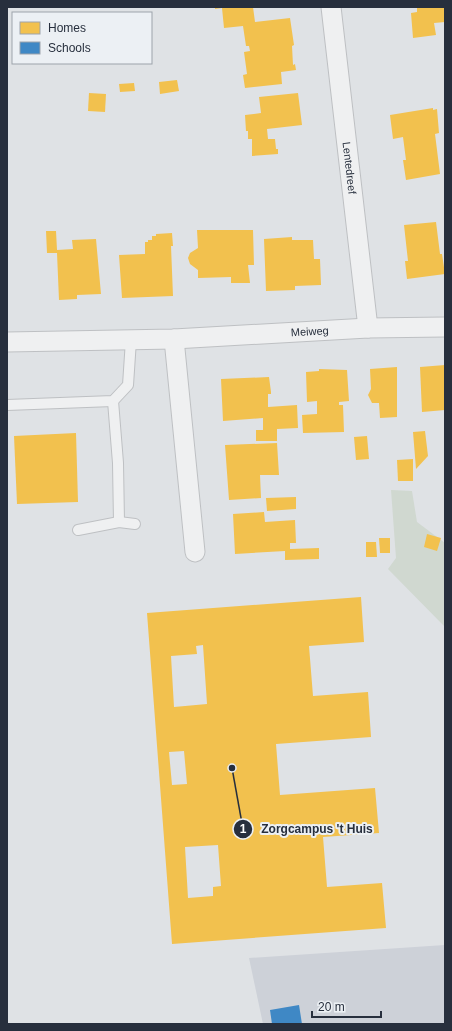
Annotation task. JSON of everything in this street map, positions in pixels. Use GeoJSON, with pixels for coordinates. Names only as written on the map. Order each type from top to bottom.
{"type":"FeatureCollection","features":[{"type":"Feature","properties":{"kind":"street","name":"Lentedreef"},"geometry":{"type":"LineString","coordinates":[[332,7],[368,328]]}},
{"type":"Feature","properties":{"kind":"street","name":"Meiweg"},"geometry":{"type":"LineString","coordinates":[[7,342],[174,339],[368,328],[445,326]]}},
{"type":"Feature","properties":{"kind":"street"},"geometry":{"type":"LineString","coordinates":[[174,339],[195,552]]}},
{"type":"Feature","properties":{"kind":"lane"},"geometry":{"type":"LineString","coordinates":[[7,405],[113,401],[128,385],[131,340]]}},
{"type":"Feature","properties":{"kind":"lane"},"geometry":{"type":"LineString","coordinates":[[113,401],[118,463],[119,522]]}},
{"type":"Feature","properties":{"kind":"lane"},"geometry":{"type":"LineString","coordinates":[[78,530],[119,522],[135,524]]}},
{"type":"Feature","properties":{"kind":"shaded area"},"geometry":{"type":"Polygon","coordinates":[[[391,490],[412,491],[417,522],[445,543],[445,627],[388,569],[396,558],[391,490]]]}},
{"type":"Feature","properties":{"kind":"shaded area"},"geometry":{"type":"Polygon","coordinates":[[[445,945],[445,1024],[263,1024],[249,958],[445,945]]]}},
{"type":"Feature","properties":{"kind":"building: Homes"},"geometry":{"type":"Polygon","coordinates":[[[215,7],[253,7],[255,22],[290,18],[294,45],[292,46],[293,65],[295,64],[296,70],[281,72],[282,84],[245,88],[243,75],[247,74],[244,52],[250,51],[249,46],[246,46],[243,26],[224,28],[222,8],[215,9],[215,7]]]}},
{"type":"Feature","properties":{"kind":"building: Homes"},"geometry":{"type":"Polygon","coordinates":[[[417,7],[445,7],[445,22],[434,23],[436,35],[413,38],[411,13],[417,12],[417,7]]]}},
{"type":"Feature","properties":{"kind":"building: Homes"},"geometry":{"type":"Polygon","coordinates":[[[177,80],[179,91],[160,94],[159,82],[177,80]]]}},
{"type":"Feature","properties":{"kind":"building: Homes"},"geometry":{"type":"Polygon","coordinates":[[[134,83],[135,91],[120,92],[119,84],[134,83]]]}},
{"type":"Feature","properties":{"kind":"building: Homes"},"geometry":{"type":"Polygon","coordinates":[[[89,93],[106,94],[105,112],[88,111],[89,93]]]}},
{"type":"Feature","properties":{"kind":"building: Homes"},"geometry":{"type":"Polygon","coordinates":[[[298,93],[302,125],[267,129],[268,139],[275,139],[278,154],[252,156],[252,139],[248,139],[245,115],[261,113],[259,97],[298,93]]]}},
{"type":"Feature","properties":{"kind":"building: Homes"},"geometry":{"type":"Polygon","coordinates":[[[433,108],[433,110],[437,109],[439,133],[435,134],[440,174],[406,180],[403,160],[406,160],[403,137],[393,139],[390,115],[433,108]]]}},
{"type":"Feature","properties":{"kind":"building: Homes"},"geometry":{"type":"Polygon","coordinates":[[[436,222],[440,254],[442,254],[445,274],[407,279],[405,261],[408,261],[404,225],[436,222]]]}},
{"type":"Feature","properties":{"kind":"building: Homes"},"geometry":{"type":"Polygon","coordinates":[[[197,230],[253,230],[254,265],[248,265],[250,283],[231,283],[231,277],[198,278],[198,270],[190,264],[188,258],[190,253],[198,248],[197,230]]]}},
{"type":"Feature","properties":{"kind":"building: Homes"},"geometry":{"type":"Polygon","coordinates":[[[46,231],[56,231],[57,250],[73,249],[72,240],[96,239],[101,294],[77,295],[77,299],[59,300],[57,253],[47,253],[46,231]]]}},
{"type":"Feature","properties":{"kind":"building: Homes"},"geometry":{"type":"Polygon","coordinates":[[[172,233],[173,246],[171,246],[173,296],[122,298],[119,255],[145,254],[145,242],[152,240],[152,236],[156,236],[156,234],[172,233]]]}},
{"type":"Feature","properties":{"kind":"building: Homes"},"geometry":{"type":"Polygon","coordinates":[[[292,237],[292,240],[313,240],[314,259],[320,259],[321,285],[295,286],[295,290],[266,291],[264,239],[292,237]]]}},
{"type":"Feature","properties":{"kind":"building: Homes"},"geometry":{"type":"Polygon","coordinates":[[[445,365],[445,410],[422,412],[420,367],[445,365]]]}},
{"type":"Feature","properties":{"kind":"building: Homes"},"geometry":{"type":"Polygon","coordinates":[[[397,367],[397,417],[380,418],[379,403],[372,403],[368,395],[371,389],[370,369],[397,367]]]}},
{"type":"Feature","properties":{"kind":"building: Homes"},"geometry":{"type":"Polygon","coordinates":[[[319,369],[347,370],[349,401],[339,402],[339,405],[343,405],[344,432],[303,433],[302,415],[317,414],[317,401],[307,402],[306,372],[319,371],[319,369]]]}},
{"type":"Feature","properties":{"kind":"building: Homes"},"geometry":{"type":"Polygon","coordinates":[[[269,377],[271,394],[268,394],[268,407],[297,405],[298,428],[277,429],[277,441],[256,441],[256,430],[263,430],[263,418],[223,421],[221,379],[269,377]]]}},
{"type":"Feature","properties":{"kind":"building: Homes"},"geometry":{"type":"Polygon","coordinates":[[[425,431],[428,456],[416,469],[413,432],[425,431]]]}},
{"type":"Feature","properties":{"kind":"building: Homes"},"geometry":{"type":"Polygon","coordinates":[[[76,433],[78,502],[17,504],[14,436],[76,433]]]}},
{"type":"Feature","properties":{"kind":"building: Homes"},"geometry":{"type":"Polygon","coordinates":[[[367,436],[369,459],[356,460],[354,437],[367,436]]]}},
{"type":"Feature","properties":{"kind":"building: Homes"},"geometry":{"type":"Polygon","coordinates":[[[277,443],[279,475],[260,475],[261,498],[229,500],[225,445],[277,443]]]}},
{"type":"Feature","properties":{"kind":"building: Homes"},"geometry":{"type":"Polygon","coordinates":[[[413,459],[413,481],[398,481],[397,460],[413,459]]]}},
{"type":"Feature","properties":{"kind":"building: Homes"},"geometry":{"type":"Polygon","coordinates":[[[296,497],[296,509],[267,511],[266,498],[296,497]]]}},
{"type":"Feature","properties":{"kind":"building: Homes"},"geometry":{"type":"Polygon","coordinates":[[[264,512],[265,522],[295,520],[296,543],[290,543],[290,549],[319,548],[319,559],[285,560],[285,551],[235,554],[233,514],[264,512]]]}},
{"type":"Feature","properties":{"kind":"building: Homes"},"geometry":{"type":"Polygon","coordinates":[[[427,534],[441,538],[437,551],[424,547],[427,534]]]}},
{"type":"Feature","properties":{"kind":"building: Homes"},"geometry":{"type":"Polygon","coordinates":[[[379,538],[390,538],[390,553],[380,553],[379,538]]]}},
{"type":"Feature","properties":{"kind":"building: Homes"},"geometry":{"type":"Polygon","coordinates":[[[366,542],[376,542],[377,557],[366,557],[366,542]]]}},
{"type":"Feature","properties":{"kind":"building: Homes"},"geometry":{"type":"Polygon","coordinates":[[[361,597],[364,642],[309,646],[313,696],[368,692],[371,737],[276,744],[280,795],[375,788],[379,833],[323,837],[327,887],[382,883],[386,928],[172,944],[147,613],[361,597]],[[203,645],[196,646],[197,654],[171,656],[174,707],[207,704],[203,645]],[[184,751],[169,752],[172,785],[187,784],[184,751]],[[218,845],[185,847],[188,898],[213,896],[213,887],[221,886],[218,845]]]}},
{"type":"Feature","properties":{"kind":"building: Schools"},"geometry":{"type":"Polygon","coordinates":[[[299,1005],[302,1024],[272,1024],[270,1010],[299,1005]]]}},
{"type":"Feature","properties":{"kind":"place","name":"Zorgcampus 't Huis"},"geometry":{"type":"Point","coordinates":[232,768]}}]}
